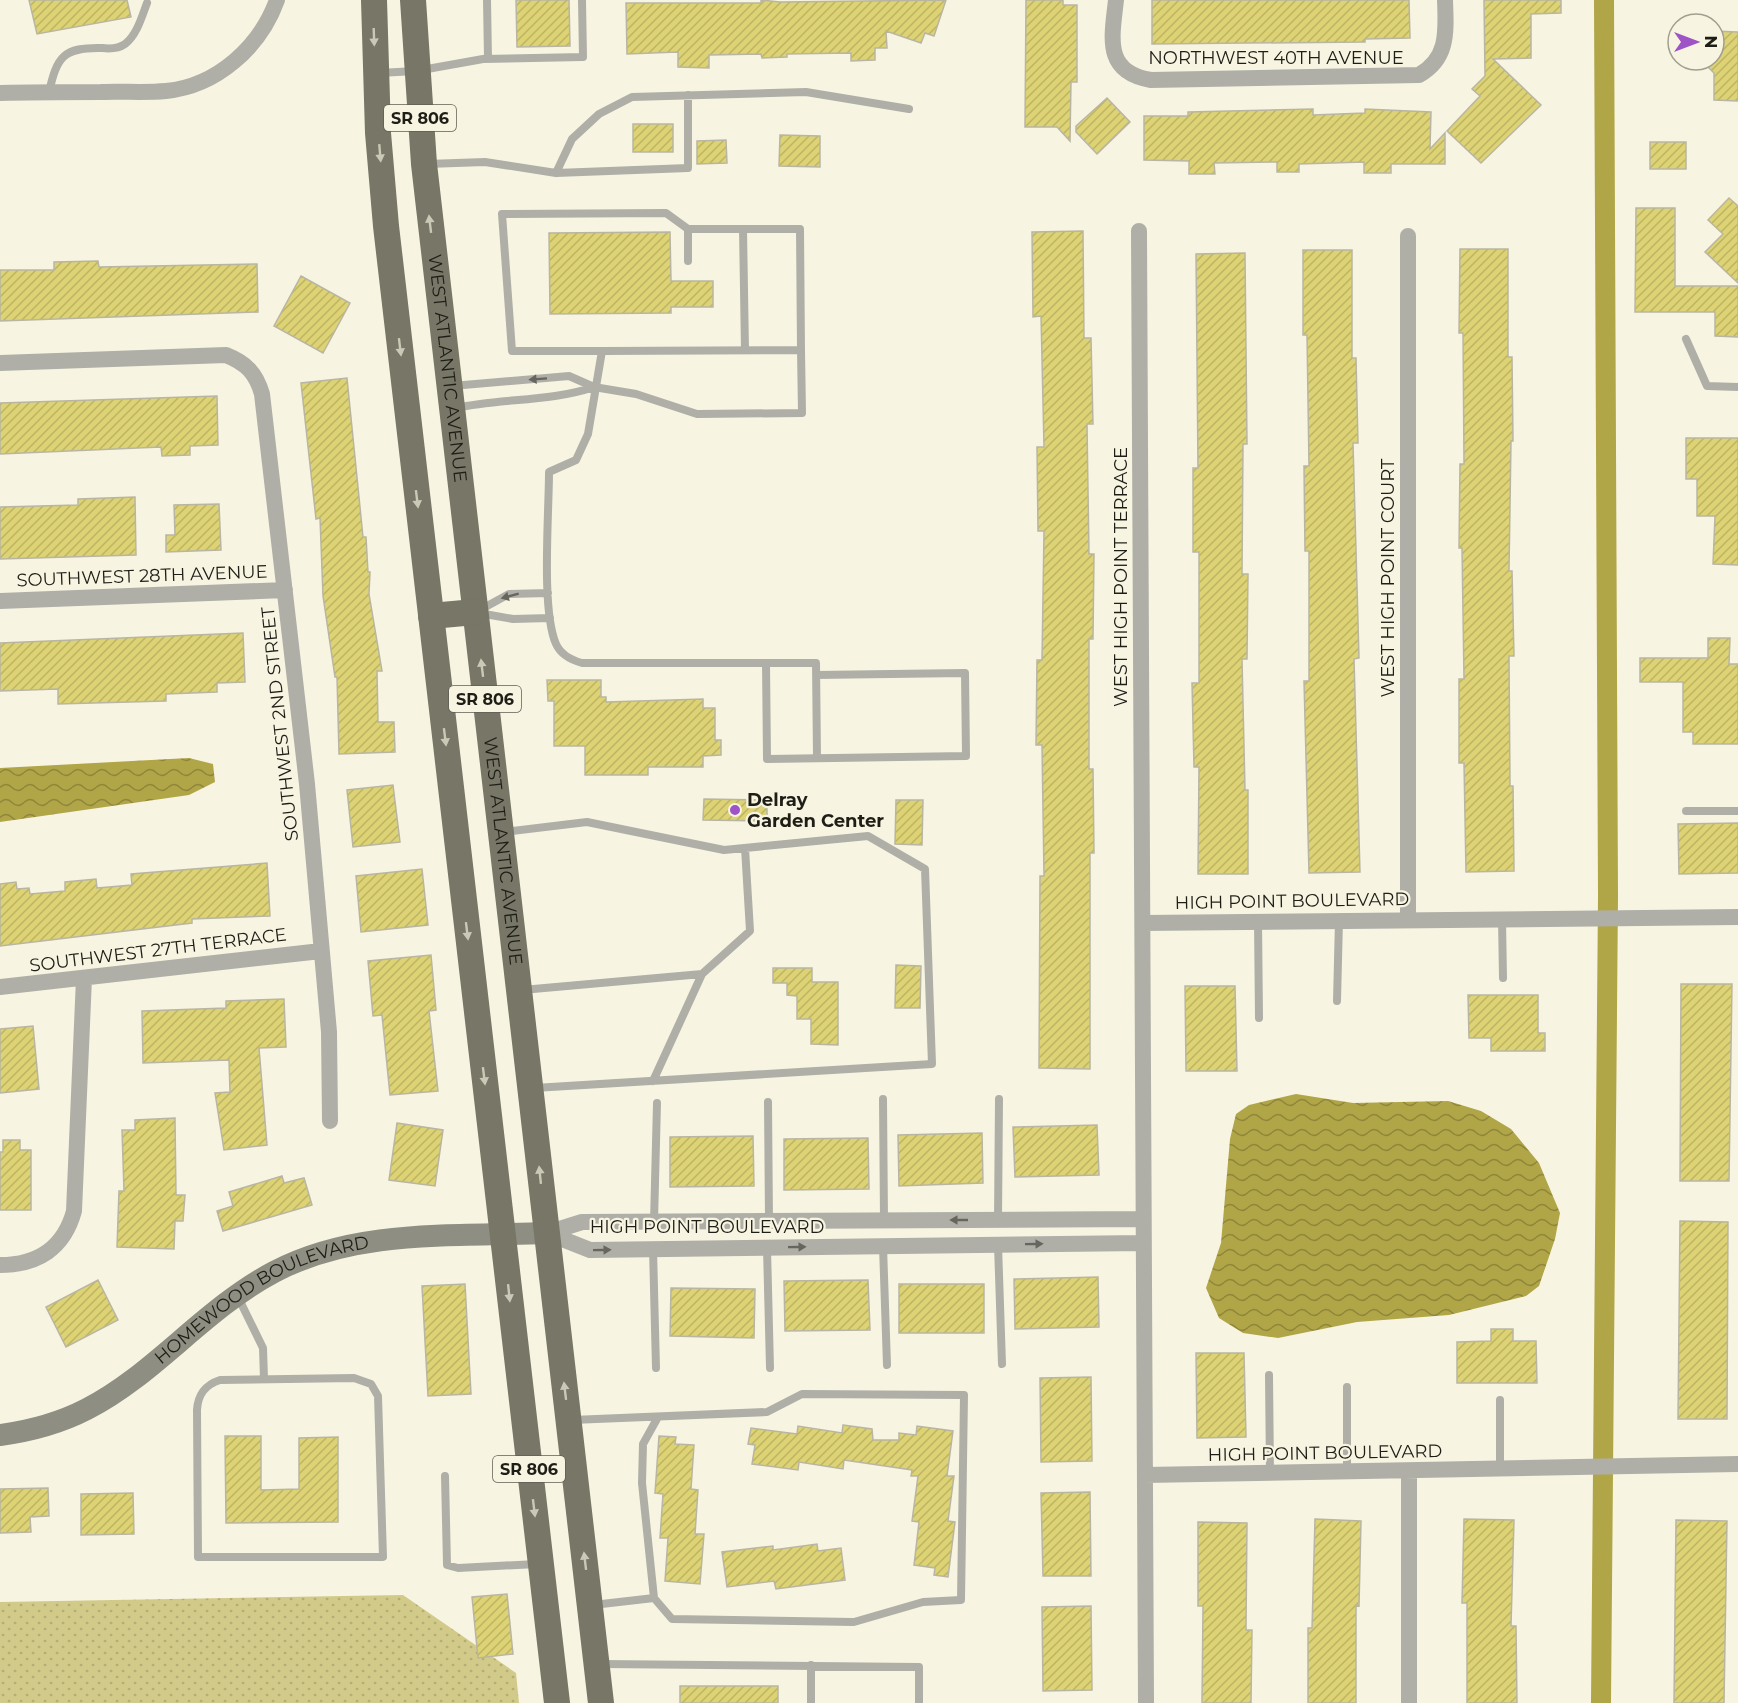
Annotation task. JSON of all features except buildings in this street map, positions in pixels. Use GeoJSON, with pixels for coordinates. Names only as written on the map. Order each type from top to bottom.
{"type":"FeatureCollection","features":[{"type":"Feature","properties":{"kind":"main road","name":"SR 806"},"geometry":{"type":"LineString","coordinates":[[374,0],[376,74],[386,226],[557,1703]]}},
{"type":"Feature","properties":{"kind":"main road","name":"WEST ATLANTIC AVENUE"},"geometry":{"type":"LineString","coordinates":[[413,0],[424,165],[601,1703]]}},
{"type":"Feature","properties":{"kind":"main road"},"geometry":{"type":"LineString","coordinates":[[431,616],[475,612]]}},
{"type":"Feature","properties":{"kind":"street"},"geometry":{"type":"LineString","coordinates":[[0,93],[166,91],[196,83],[223,69],[247,50],[266,25],[278,0]]}},
{"type":"Feature","properties":{"kind":"street","name":"NORTHWEST 40TH AVENUE"},"geometry":{"type":"LineString","coordinates":[[1116,0],[1112,50],[1117,62],[1126,72],[1138,78],[1151,80],[1406,78],[1419,75],[1431,69],[1443,51],[1445,0]]}},
{"type":"Feature","properties":{"kind":"street","name":"WEST HIGH POINT TERRACE"},"geometry":{"type":"LineString","coordinates":[[1138,231],[1143,923]]}},
{"type":"Feature","properties":{"kind":"street","name":"WEST HIGH POINT COURT"},"geometry":{"type":"LineString","coordinates":[[1408,236],[1408,919]]}},
{"type":"Feature","properties":{"kind":"street","name":"SOUTHWEST 2ND STREET"},"geometry":{"type":"LineString","coordinates":[[0,363],[226,356],[239,360],[258,380],[262,394],[308,784],[329,1032],[330,1121]]}},
{"type":"Feature","properties":{"kind":"street","name":"SOUTHWEST 28TH AVENUE"},"geometry":{"type":"LineString","coordinates":[[0,601],[285,590]]}},
{"type":"Feature","properties":{"kind":"street","name":"HIGH POINT BOULEVARD"},"geometry":{"type":"LineString","coordinates":[[1143,923],[1738,917]]}},
{"type":"Feature","properties":{"kind":"street"},"geometry":{"type":"LineString","coordinates":[[1143,923],[1146,1703]]}},
{"type":"Feature","properties":{"kind":"street","name":"SOUTHWEST 27TH TERRACE"},"geometry":{"type":"LineString","coordinates":[[0,987],[321,951]]}},
{"type":"Feature","properties":{"kind":"street"},"geometry":{"type":"LineString","coordinates":[[0,1265],[26,1263],[40,1258],[58,1244],[70,1225],[75,1211],[84,978]]}},
{"type":"Feature","properties":{"kind":"street","name":"HIGH POINT BOULEVARD"},"geometry":{"type":"LineString","coordinates":[[547,1233],[582,1222],[1143,1219]]}},
{"type":"Feature","properties":{"kind":"street","name":"HIGH POINT BOULEVARD"},"geometry":{"type":"LineString","coordinates":[[547,1233],[590,1250],[1143,1243]]}},
{"type":"Feature","properties":{"kind":"street","name":"HOMEWOOD BOULEVARD"},"geometry":{"type":"LineString","coordinates":[[0,1435],[50,1425],[88,1409],[123,1385],[236,1294],[276,1270],[317,1255],[360,1244],[406,1237],[547,1233]]}},
{"type":"Feature","properties":{"kind":"street","name":"HIGH POINT BOULEVARD"},"geometry":{"type":"LineString","coordinates":[[1145,1475],[1409,1472],[1738,1464]]}},
{"type":"Feature","properties":{"kind":"street"},"geometry":{"type":"LineString","coordinates":[[1409,1472],[1409,1703]]}},
{"type":"Feature","properties":{"kind":"lane"},"geometry":{"type":"LineString","coordinates":[[487,0],[488,59]]}},
{"type":"Feature","properties":{"kind":"lane"},"geometry":{"type":"LineString","coordinates":[[376,74],[416,71],[488,59],[583,57],[582,0]]}},
{"type":"Feature","properties":{"kind":"lane"},"geometry":{"type":"LineString","coordinates":[[49,92],[55,65],[60,58],[85,48],[112,49],[123,46],[138,26],[147,3]]}},
{"type":"Feature","properties":{"kind":"lane"},"geometry":{"type":"LineString","coordinates":[[556,172],[572,140],[599,114],[632,97],[806,93],[909,109]]}},
{"type":"Feature","properties":{"kind":"lane"},"geometry":{"type":"LineString","coordinates":[[424,165],[485,162],[556,172],[688,168],[688,95]]}},
{"type":"Feature","properties":{"kind":"lane"},"geometry":{"type":"LineString","coordinates":[[450,397],[569,376],[594,387],[636,394],[697,414],[802,413],[800,229],[688,229],[666,213],[502,214],[512,351],[801,350]]}},
{"type":"Feature","properties":{"kind":"lane"},"geometry":{"type":"LineString","coordinates":[[688,229],[688,261]]}},
{"type":"Feature","properties":{"kind":"lane"},"geometry":{"type":"LineString","coordinates":[[743,229],[745,350]]}},
{"type":"Feature","properties":{"kind":"lane"},"geometry":{"type":"LineString","coordinates":[[1686,339],[1707,386],[1738,387]]}},
{"type":"Feature","properties":{"kind":"lane"},"geometry":{"type":"LineString","coordinates":[[602,351],[594,387],[588,434],[576,460],[549,472],[548,593],[550,618],[557,646],[563,654],[582,663],[816,663],[817,758]]}},
{"type":"Feature","properties":{"kind":"lane"},"geometry":{"type":"LineString","coordinates":[[450,397],[484,402],[569,396],[594,387]]}},
{"type":"Feature","properties":{"kind":"lane"},"geometry":{"type":"LineString","coordinates":[[475,612],[509,594],[548,593]]}},
{"type":"Feature","properties":{"kind":"lane"},"geometry":{"type":"LineString","coordinates":[[475,612],[513,619],[550,618]]}},
{"type":"Feature","properties":{"kind":"lane"},"geometry":{"type":"LineString","coordinates":[[766,663],[767,759],[966,756],[965,673],[816,675]]}},
{"type":"Feature","properties":{"kind":"lane"},"geometry":{"type":"LineString","coordinates":[[1686,811],[1738,811]]}},
{"type":"Feature","properties":{"kind":"lane"},"geometry":{"type":"LineString","coordinates":[[501,833],[587,822],[724,850],[868,836],[925,869],[932,1064],[530,1088]]}},
{"type":"Feature","properties":{"kind":"lane"},"geometry":{"type":"LineString","coordinates":[[653,1081],[702,974],[750,931],[745,848]]}},
{"type":"Feature","properties":{"kind":"lane"},"geometry":{"type":"LineString","coordinates":[[1337,1001],[1338,920]]}},
{"type":"Feature","properties":{"kind":"lane"},"geometry":{"type":"LineString","coordinates":[[1502,920],[1503,978]]}},
{"type":"Feature","properties":{"kind":"lane"},"geometry":{"type":"LineString","coordinates":[[1258,921],[1260,1018]]}},
{"type":"Feature","properties":{"kind":"lane"},"geometry":{"type":"LineString","coordinates":[[519,990],[702,974]]}},
{"type":"Feature","properties":{"kind":"lane"},"geometry":{"type":"LineString","coordinates":[[883,1099],[884,1221]]}},
{"type":"Feature","properties":{"kind":"lane"},"geometry":{"type":"LineString","coordinates":[[998,1220],[999,1099]]}},
{"type":"Feature","properties":{"kind":"lane"},"geometry":{"type":"LineString","coordinates":[[768,1102],[769,1221]]}},
{"type":"Feature","properties":{"kind":"lane"},"geometry":{"type":"LineString","coordinates":[[654,1222],[657,1103]]}},
{"type":"Feature","properties":{"kind":"lane"},"geometry":{"type":"LineString","coordinates":[[998,1245],[1002,1364]]}},
{"type":"Feature","properties":{"kind":"lane"},"geometry":{"type":"LineString","coordinates":[[883,1246],[887,1365]]}},
{"type":"Feature","properties":{"kind":"lane"},"geometry":{"type":"LineString","coordinates":[[767,1248],[770,1368]]}},
{"type":"Feature","properties":{"kind":"lane"},"geometry":{"type":"LineString","coordinates":[[653,1249],[656,1368]]}},
{"type":"Feature","properties":{"kind":"lane"},"geometry":{"type":"LineString","coordinates":[[236,1294],[263,1348],[264,1379]]}},
{"type":"Feature","properties":{"kind":"lane"},"geometry":{"type":"LineString","coordinates":[[1269,1375],[1270,1474]]}},
{"type":"Feature","properties":{"kind":"lane"},"geometry":{"type":"LineString","coordinates":[[358,1378],[365,1380],[375,1389],[379,1403],[383,1557],[198,1557],[197,1402],[206,1388],[213,1383],[264,1379],[358,1378]]}},
{"type":"Feature","properties":{"kind":"lane"},"geometry":{"type":"LineString","coordinates":[[1347,1388],[1347,1473]]}},
{"type":"Feature","properties":{"kind":"lane"},"geometry":{"type":"LineString","coordinates":[[569,1420],[767,1412],[802,1394],[964,1395],[961,1600],[923,1602],[854,1622],[672,1619],[654,1598],[642,1483],[642,1444],[658,1418]]}},
{"type":"Feature","properties":{"kind":"lane"},"geometry":{"type":"LineString","coordinates":[[1500,1400],[1500,1468]]}},
{"type":"Feature","properties":{"kind":"lane"},"geometry":{"type":"LineString","coordinates":[[445,1476],[447,1566],[458,1568],[540,1564]]}},
{"type":"Feature","properties":{"kind":"lane"},"geometry":{"type":"LineString","coordinates":[[590,1605],[654,1598]]}},
{"type":"Feature","properties":{"kind":"lane"},"geometry":{"type":"LineString","coordinates":[[597,1664],[919,1667],[919,1703]]}},
{"type":"Feature","properties":{"kind":"lane"},"geometry":{"type":"LineString","coordinates":[[811,1703],[812,1665]]}},
{"type":"Feature","properties":{"kind":"shaded area"},"geometry":{"type":"Polygon","coordinates":[[[403,1595],[516,1673],[519,1703],[0,1703],[0,1602],[403,1595]]]}},
{"type":"Feature","properties":{"kind":"water"},"geometry":{"type":"Polygon","coordinates":[[[189,758],[213,764],[215,782],[189,795],[0,822],[0,768],[189,758]]]}},
{"type":"Feature","properties":{"kind":"water"},"geometry":{"type":"Polygon","coordinates":[[[1296,1094],[1353,1103],[1448,1101],[1481,1111],[1511,1129],[1539,1163],[1560,1213],[1555,1239],[1539,1286],[1526,1296],[1449,1315],[1357,1322],[1278,1338],[1243,1333],[1219,1318],[1206,1288],[1221,1243],[1230,1139],[1236,1114],[1249,1105],[1296,1094]]]}},
{"type":"Feature","properties":{"kind":"waterway"},"geometry":{"type":"LineString","coordinates":[[1601,1703],[1608,896],[1604,0]]}},
{"type":"Feature","properties":{"kind":"place","name":"Delray Garden Center"},"geometry":{"type":"Point","coordinates":[735,810]}}]}
